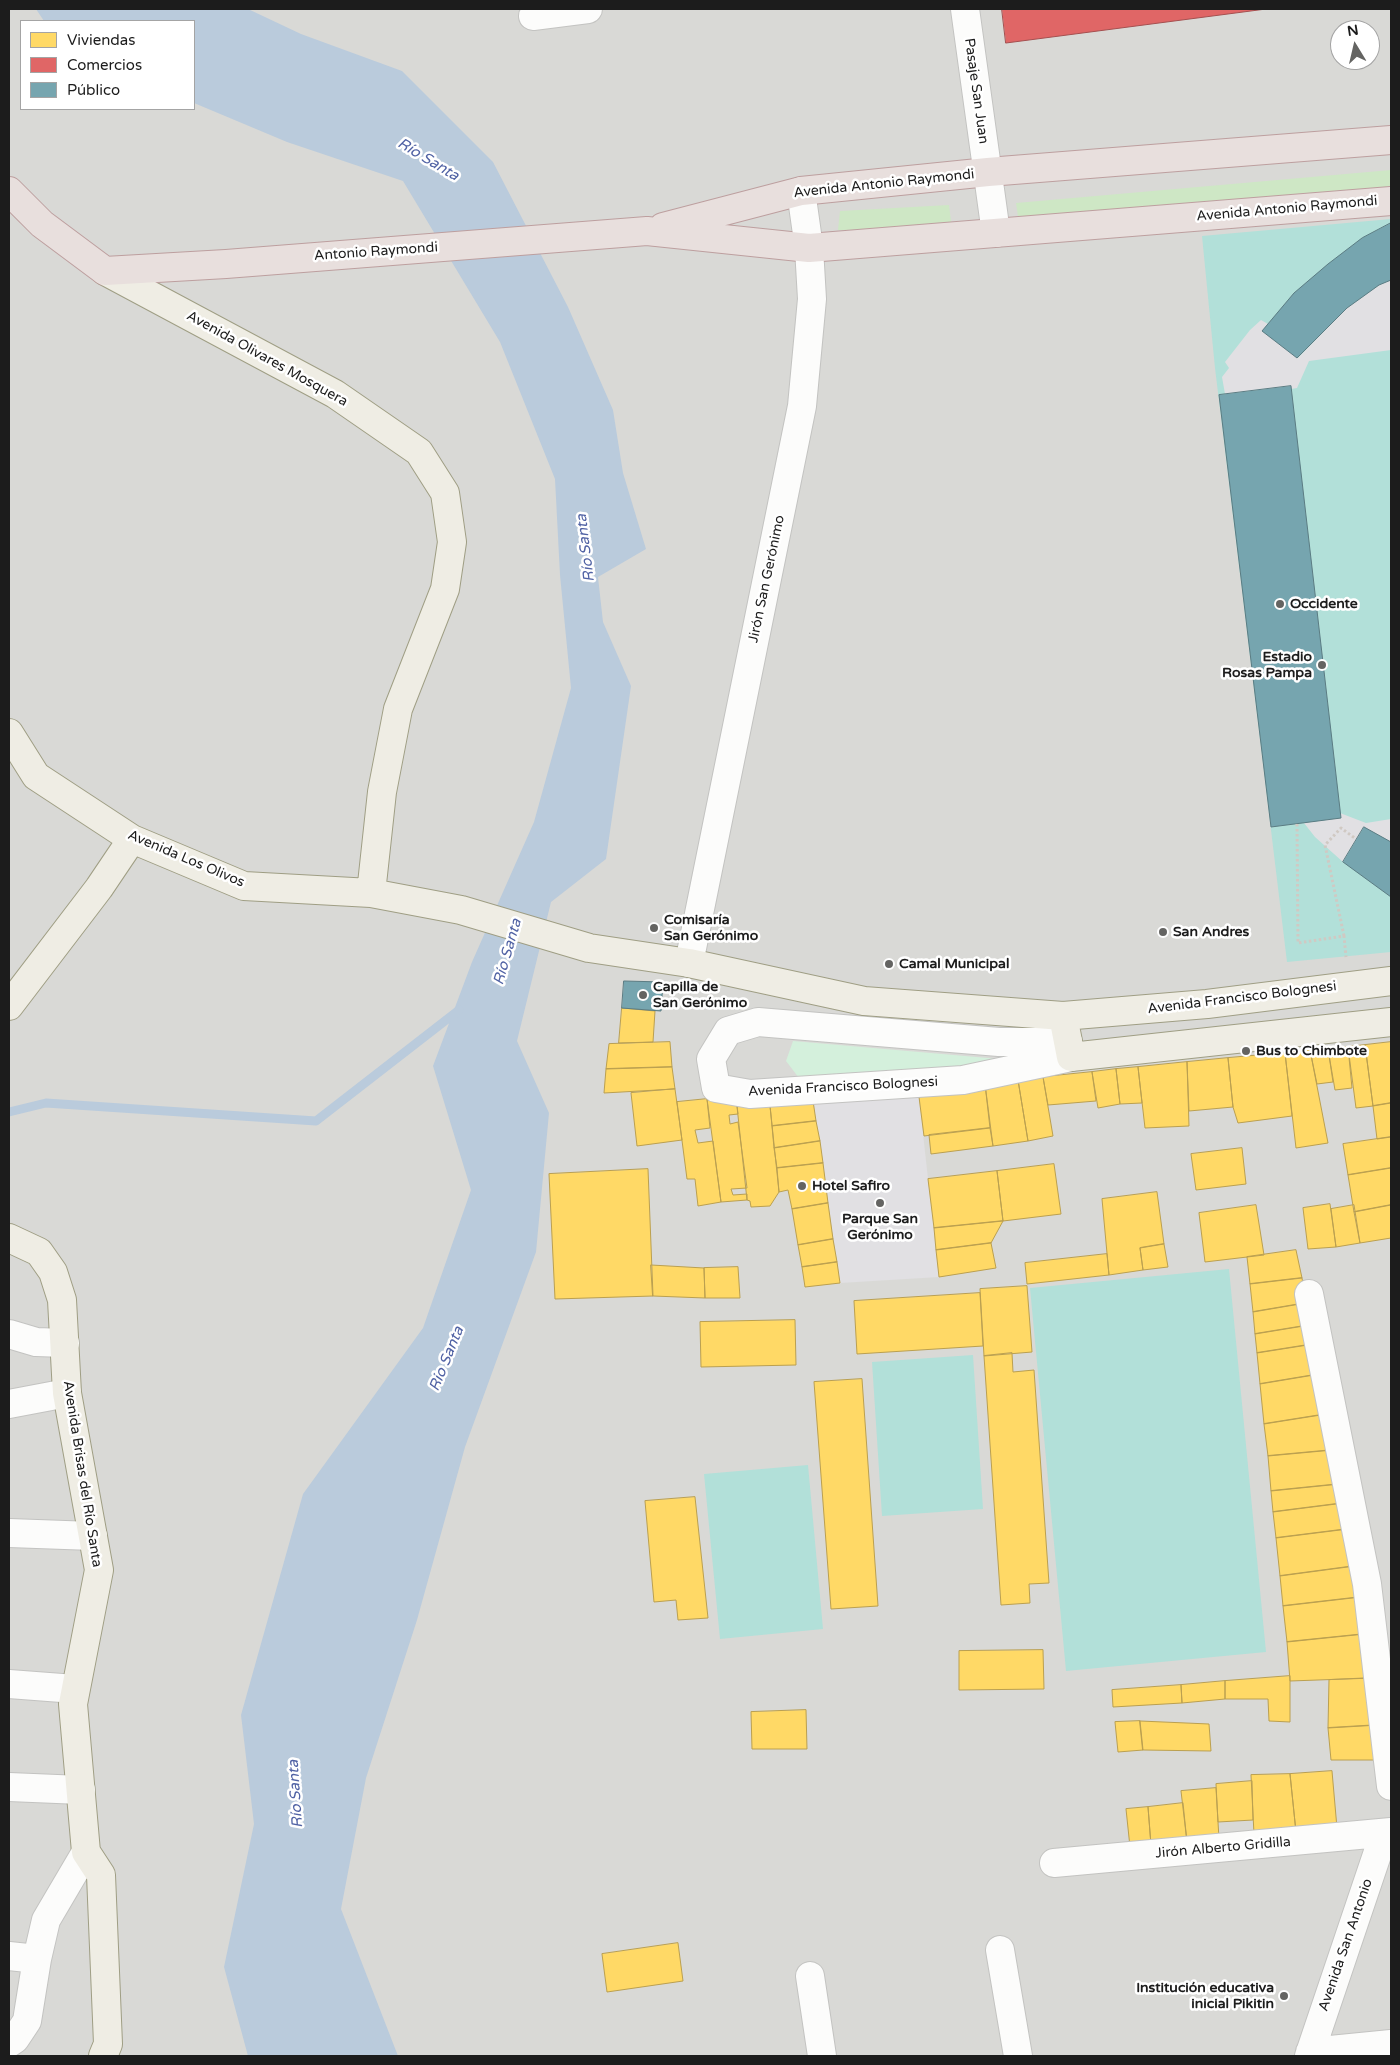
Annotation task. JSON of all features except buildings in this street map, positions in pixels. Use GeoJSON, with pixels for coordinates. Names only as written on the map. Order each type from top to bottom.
{"type":"FeatureCollection","features":[{"type":"Feature","properties":{"kind":"highway","name":"Avenida Antonio Raymondi"},"geometry":{"type":"LineString","coordinates":[[647,231],[801,191],[988,172],[1391,140]]}},
{"type":"Feature","properties":{"kind":"highway","name":"Avenida Olivares Mosquera"},"geometry":{"type":"LineString","coordinates":[[9,191],[42,224],[105,271]]}},
{"type":"Feature","properties":{"kind":"highway","name":"Avenida Antonio Raymondi"},"geometry":{"type":"LineString","coordinates":[[647,231],[809,248],[1391,201]]}},
{"type":"Feature","properties":{"kind":"highway","name":"Antonio Raymondi"},"geometry":{"type":"LineString","coordinates":[[105,271],[226,264],[647,231]]}},
{"type":"Feature","properties":{"kind":"main road","name":"Avenida Olivares Mosquera"},"geometry":{"type":"LineString","coordinates":[[105,271],[335,394],[419,452],[445,493],[452,542],[445,589],[398,709],[382,792],[371,893]]}},
{"type":"Feature","properties":{"kind":"main road","name":"Avenida Los Olivos"},"geometry":{"type":"LineString","coordinates":[[9,733],[36,776],[132,838],[244,886],[371,893],[461,910],[588,948]]}},
{"type":"Feature","properties":{"kind":"main road"},"geometry":{"type":"LineString","coordinates":[[9,1006],[98,888],[132,838]]}},
{"type":"Feature","properties":{"kind":"main road","name":"Avenida Francisco Bolognesi"},"geometry":{"type":"LineString","coordinates":[[588,948],[688,963],[864,1002],[1068,1038],[1211,1042],[1391,1022]]}},
{"type":"Feature","properties":{"kind":"main road","name":"Avenida Francisco Bolognesi"},"geometry":{"type":"LineString","coordinates":[[1068,1038],[1207,1004],[1391,981]]}},
{"type":"Feature","properties":{"kind":"main road"},"geometry":{"type":"LineString","coordinates":[[1350,985],[1354,1025]]}},
{"type":"Feature","properties":{"kind":"main road"},"geometry":{"type":"LineString","coordinates":[[1207,1004],[1211,1042]]}},
{"type":"Feature","properties":{"kind":"main road","name":"Avenida Brisas del Río Santa"},"geometry":{"type":"LineString","coordinates":[[9,1238],[39,1252],[53,1272],[62,1300],[67,1393],[99,1570],[72,1704],[86,1852]]}},
{"type":"Feature","properties":{"kind":"main road"},"geometry":{"type":"LineString","coordinates":[[86,1852],[101,1875],[108,2044],[103,2056]]}},
{"type":"Feature","properties":{"kind":"street"},"geometry":{"type":"LineString","coordinates":[[532,16],[588,9]]}},
{"type":"Feature","properties":{"kind":"street","name":"Pasaje San Juan"},"geometry":{"type":"LineString","coordinates":[[965,9],[996,233]]}},
{"type":"Feature","properties":{"kind":"street","name":"Jirón San Gerónimo"},"geometry":{"type":"LineString","coordinates":[[688,963],[802,406],[812,299],[809,248],[801,191]]}},
{"type":"Feature","properties":{"kind":"street","name":"Avenida Francisco Bolognesi"},"geometry":{"type":"LineString","coordinates":[[758,1022],[999,1042],[1068,1038],[963,1080],[750,1094],[716,1088],[711,1059],[728,1031],[758,1022]]}},
{"type":"Feature","properties":{"kind":"street"},"geometry":{"type":"LineString","coordinates":[[1309,1294],[1367,1584],[1391,1786]]}},
{"type":"Feature","properties":{"kind":"street"},"geometry":{"type":"LineString","coordinates":[[9,1334],[36,1342],[65,1343]]}},
{"type":"Feature","properties":{"kind":"street"},"geometry":{"type":"LineString","coordinates":[[9,1404],[67,1393]]}},
{"type":"Feature","properties":{"kind":"street"},"geometry":{"type":"LineString","coordinates":[[9,1532],[93,1536]]}},
{"type":"Feature","properties":{"kind":"street"},"geometry":{"type":"LineString","coordinates":[[9,1684],[75,1689]]}},
{"type":"Feature","properties":{"kind":"street"},"geometry":{"type":"LineString","coordinates":[[9,1787],[80,1790]]}},
{"type":"Feature","properties":{"kind":"street","name":"Jirón Alberto Gridilla"},"geometry":{"type":"LineString","coordinates":[[1054,1863],[1388,1833]]}},
{"type":"Feature","properties":{"kind":"street","name":"Avenida San Antonio"},"geometry":{"type":"LineString","coordinates":[[1309,2054],[1388,1833]]}},
{"type":"Feature","properties":{"kind":"street"},"geometry":{"type":"LineString","coordinates":[[9,2043],[15,2039],[27,2021],[36,1959],[46,1920],[86,1852]]}},
{"type":"Feature","properties":{"kind":"street"},"geometry":{"type":"LineString","coordinates":[[1000,1950],[1018,2056]]}},
{"type":"Feature","properties":{"kind":"street"},"geometry":{"type":"LineString","coordinates":[[9,1956],[36,1959]]}},
{"type":"Feature","properties":{"kind":"street"},"geometry":{"type":"LineString","coordinates":[[810,1976],[822,2056]]}},
{"type":"Feature","properties":{"kind":"street"},"geometry":{"type":"LineString","coordinates":[[1309,2054],[1391,2044]]}},
{"type":"Feature","properties":{"kind":"path"},"geometry":{"type":"LineString","coordinates":[[1297,824],[1298,943],[1344,936]]}},
{"type":"Feature","properties":{"kind":"path"},"geometry":{"type":"LineString","coordinates":[[1346,956],[1344,936],[1325,845],[1341,828],[1356,839]]}},
{"type":"Feature","properties":{"kind":"shaded area"},"geometry":{"type":"Polygon","coordinates":[[[9,9],[1391,9],[1391,2056],[9,2056],[9,9]]]}},
{"type":"Feature","properties":{"kind":"shaded area","name":"Estadio Rosas Pampa"},"geometry":{"type":"Polygon","coordinates":[[[1391,219],[1391,952],[1287,962],[1215,368],[1202,236],[1391,219]]]}},
{"type":"Feature","properties":{"kind":"shaded area"},"geometry":{"type":"Polygon","coordinates":[[[1391,280],[1391,350],[1309,361],[1297,388],[1291,389],[1290,386],[1225,394],[1222,377],[1229,368],[1225,362],[1250,330],[1261,320],[1268,324],[1262,331],[1298,358],[1347,308],[1379,285],[1391,280]]]}},
{"type":"Feature","properties":{"kind":"shaded area"},"geometry":{"type":"Polygon","coordinates":[[[1340,813],[1366,823],[1391,819],[1391,842],[1364,827],[1343,862],[1315,837],[1304,823],[1341,818],[1340,813]]]}},
{"type":"Feature","properties":{"kind":"shaded area","name":"Parque San Gerónimo"},"geometry":{"type":"Polygon","coordinates":[[[918,1089],[939,1277],[840,1283],[812,1094],[918,1089]]]}},
{"type":"Feature","properties":{"kind":"shaded area"},"geometry":{"type":"Polygon","coordinates":[[[1229,1269],[1266,1652],[1066,1671],[1030,1288],[1229,1269]]]}},
{"type":"Feature","properties":{"kind":"shaded area"},"geometry":{"type":"Polygon","coordinates":[[[973,1355],[983,1509],[882,1516],[872,1362],[973,1355]]]}},
{"type":"Feature","properties":{"kind":"shaded area"},"geometry":{"type":"Polygon","coordinates":[[[808,1465],[823,1629],[720,1639],[704,1474],[808,1465]]]}},
{"type":"Feature","properties":{"kind":"green space"},"geometry":{"type":"Polygon","coordinates":[[[1391,170],[1391,193],[1019,223],[1016,203],[1391,170]]]}},
{"type":"Feature","properties":{"kind":"green space"},"geometry":{"type":"Polygon","coordinates":[[[949,205],[952,229],[838,230],[840,211],[949,205]]]}},
{"type":"Feature","properties":{"kind":"green space"},"geometry":{"type":"Polygon","coordinates":[[[793,1041],[1011,1060],[926,1074],[799,1078],[786,1061],[793,1041]]]}},
{"type":"Feature","properties":{"kind":"water","name":"Río Santa"},"geometry":{"type":"Polygon","coordinates":[[[36,9],[248,9],[301,34],[402,71],[493,162],[568,307],[613,410],[623,473],[646,549],[598,577],[603,622],[631,686],[606,859],[551,902],[517,1041],[549,1113],[536,1252],[465,1447],[417,1620],[366,1778],[341,1909],[398,2056],[248,2056],[224,1967],[254,1824],[241,1715],[303,1494],[423,1328],[471,1190],[433,1066],[472,962],[534,822],[571,688],[560,575],[555,479],[500,342],[403,181],[287,142],[195,103],[195,20],[43,20],[36,9]]]}},
{"type":"Feature","properties":{"kind":"waterway"},"geometry":{"type":"LineString","coordinates":[[9,1112],[46,1103],[316,1121],[459,1010]]}},
{"type":"Feature","properties":{"kind":"place","name":"Occidente"},"geometry":{"type":"Point","coordinates":[1280,604]}},
{"type":"Feature","properties":{"kind":"place","name":"Estadio Rosas Pampa"},"geometry":{"type":"Point","coordinates":[1322,665]}},
{"type":"Feature","properties":{"kind":"place","name":"Comisaría San Gerónimo"},"geometry":{"type":"Point","coordinates":[654,928]}},
{"type":"Feature","properties":{"kind":"place","name":"San Andres"},"geometry":{"type":"Point","coordinates":[1163,932]}},
{"type":"Feature","properties":{"kind":"place","name":"Camal Municipal"},"geometry":{"type":"Point","coordinates":[889,964]}},
{"type":"Feature","properties":{"kind":"place","name":"Capilla de San Gerónimo"},"geometry":{"type":"Point","coordinates":[643,995]}},
{"type":"Feature","properties":{"kind":"place","name":"Bus to Chimbote"},"geometry":{"type":"Point","coordinates":[1246,1051]}},
{"type":"Feature","properties":{"kind":"place","name":"Hotel Safiro"},"geometry":{"type":"Point","coordinates":[802,1186]}},
{"type":"Feature","properties":{"kind":"place","name":"Parque San Gerónimo"},"geometry":{"type":"Point","coordinates":[880,1203]}},
{"type":"Feature","properties":{"kind":"place","name":"Institución educativa inicial Pikitin"},"geometry":{"type":"Point","coordinates":[1284,1996]}}]}
